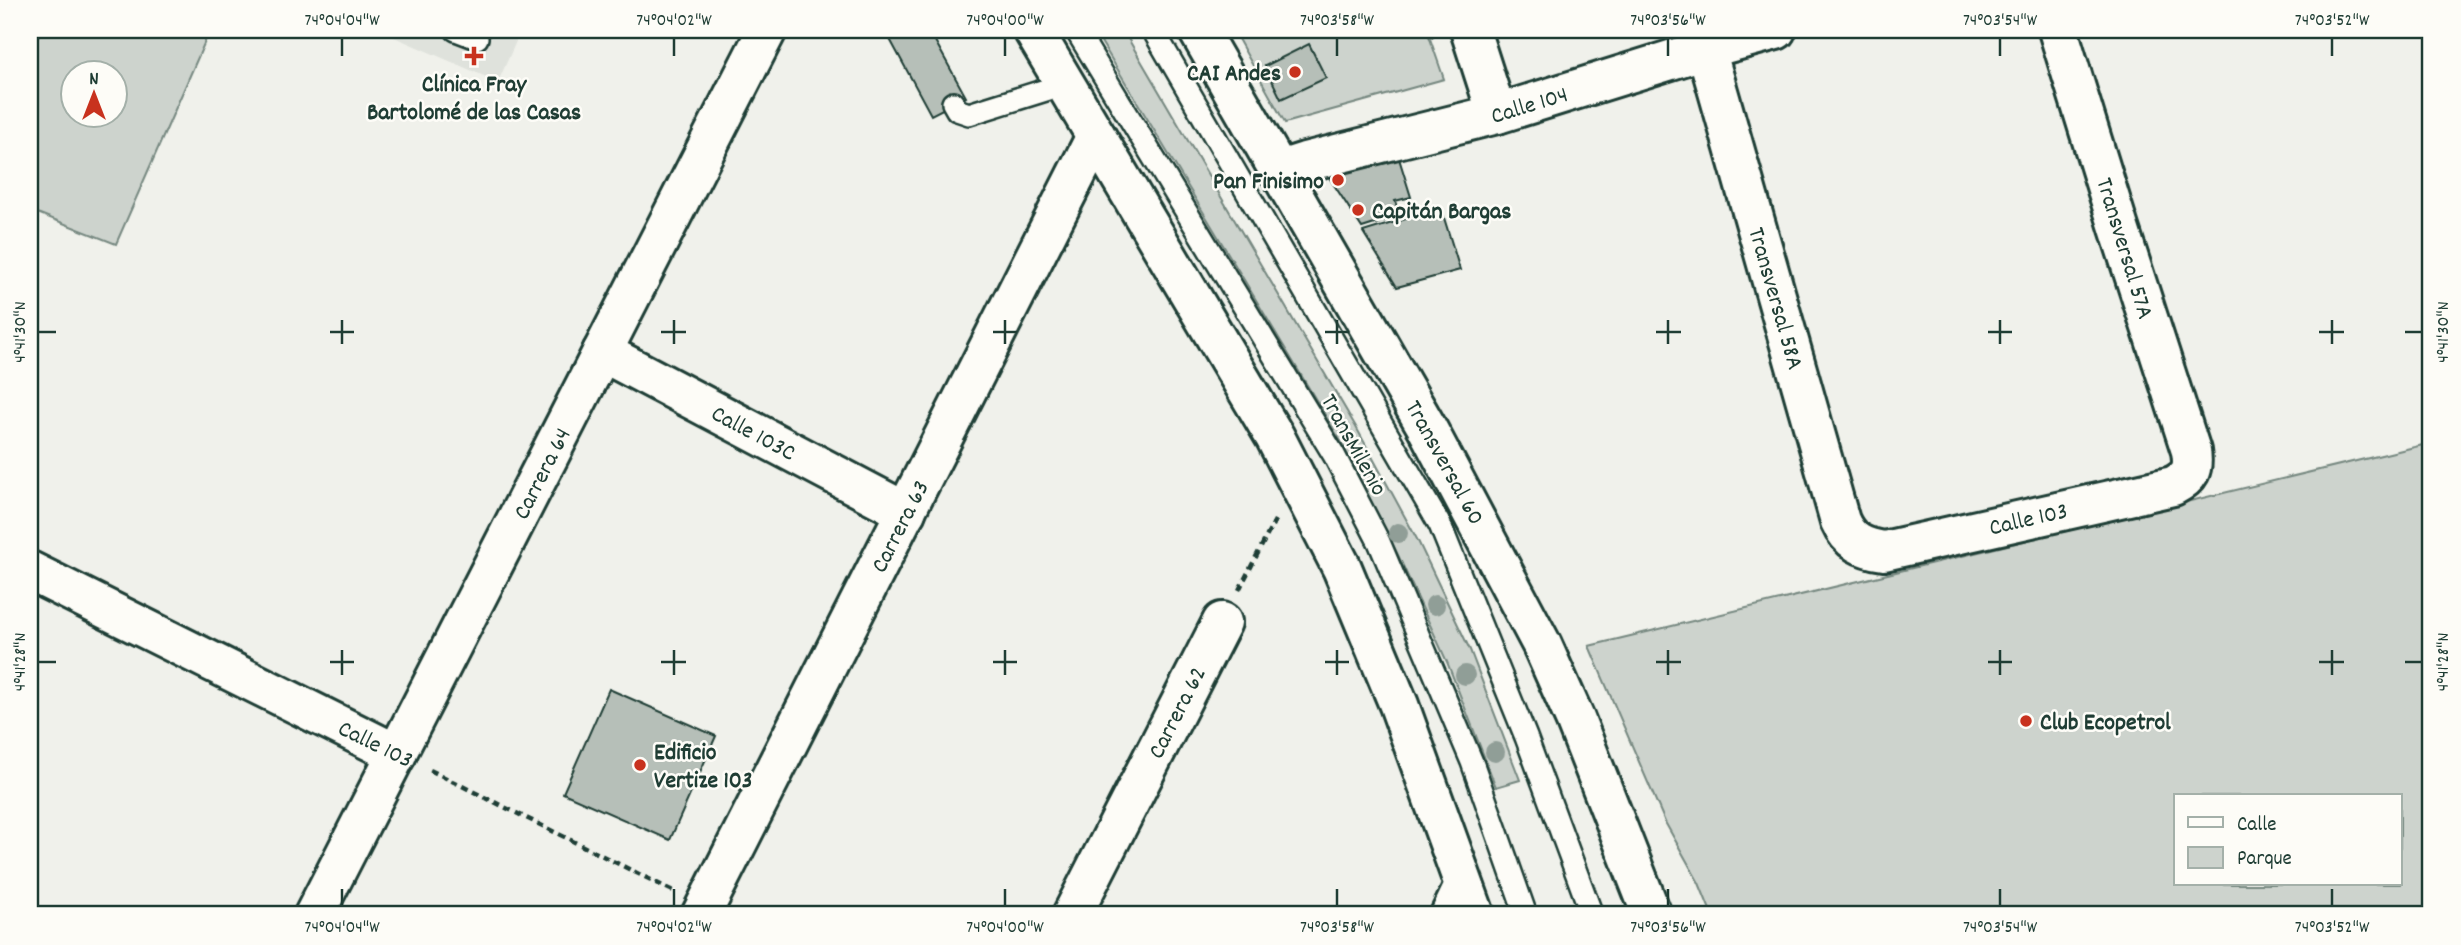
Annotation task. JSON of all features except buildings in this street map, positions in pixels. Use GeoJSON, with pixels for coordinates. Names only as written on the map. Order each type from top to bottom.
{"type":"FeatureCollection","features":[{"type":"Feature","properties":{"kind":"street","name":"Carrera 64"},"geometry":{"type":"LineString","coordinates":[[314,915],[767,30]]}},
{"type":"Feature","properties":{"kind":"street"},"geometry":{"type":"LineString","coordinates":[[1033,30],[1275,438],[1342,568],[1399,705],[1463,906]]}},
{"type":"Feature","properties":{"kind":"street","name":"Transversal 60"},"geometry":{"type":"LineString","coordinates":[[1198,30],[1433,437],[1542,645],[1575,719],[1652,915]]}},
{"type":"Feature","properties":{"kind":"street"},"geometry":{"type":"LineString","coordinates":[[1470,30],[1497,114]]}},
{"type":"Feature","properties":{"kind":"street","name":"Calle 104"},"geometry":{"type":"LineString","coordinates":[[1280,170],[1497,114],[1776,30]]}},
{"type":"Feature","properties":{"kind":"street","name":"Transversal 57A"},"geometry":{"type":"LineString","coordinates":[[2059,30],[2191,451],[2193,466]]}},
{"type":"Feature","properties":{"kind":"street","name":"Transversal 58A"},"geometry":{"type":"LineString","coordinates":[[1706,49],[1840,521],[1844,531],[1855,543]]}},
{"type":"Feature","properties":{"kind":"street","name":"Carrera 63"},"geometry":{"type":"LineString","coordinates":[[709,912],[906,512],[1096,136]]}},
{"type":"Feature","properties":{"kind":"street","name":"Calle 103C"},"geometry":{"type":"LineString","coordinates":[[602,352],[906,512]]}},
{"type":"Feature","properties":{"kind":"street","name":"Calle 103"},"geometry":{"type":"LineString","coordinates":[[1855,543],[1884,551],[2173,486],[2188,478],[2193,466]]}},
{"type":"Feature","properties":{"kind":"street","name":"Calle 103"},"geometry":{"type":"LineString","coordinates":[[30,571],[397,754]]}},
{"type":"Feature","properties":{"kind":"street","name":"Carrera 62"},"geometry":{"type":"LineString","coordinates":[[1072,915],[1222,622]]}},
{"type":"Feature","properties":{"kind":"lane"},"geometry":{"type":"LineString","coordinates":[[456,30],[477,38]]}},
{"type":"Feature","properties":{"kind":"lane","name":"TransMilenio"},"geometry":{"type":"LineString","coordinates":[[1076,30],[1334,455],[1372,530],[1472,762],[1526,915]]}},
{"type":"Feature","properties":{"kind":"lane","name":"TransMilenio"},"geometry":{"type":"LineString","coordinates":[[1153,30],[1440,525],[1526,737],[1592,915]]}},
{"type":"Feature","properties":{"kind":"lane"},"geometry":{"type":"LineString","coordinates":[[953,103],[957,110],[969,114],[1065,84]]}},
{"type":"Feature","properties":{"kind":"path"},"geometry":{"type":"LineString","coordinates":[[1222,622],[1280,509]]}},
{"type":"Feature","properties":{"kind":"path","name":"Calle 103"},"geometry":{"type":"LineString","coordinates":[[397,754],[709,912]]}},
{"type":"Feature","properties":{"kind":"shaded area","name":"Clínica Fray Bartolomé de las Casas"},"geometry":{"type":"Polygon","coordinates":[[[378,30],[521,30],[498,82],[378,30]]]}},
{"type":"Feature","properties":{"kind":"green space"},"geometry":{"type":"Polygon","coordinates":[[[41,30],[210,30],[116,244],[35,212],[30,223],[30,54],[41,30]]]}},
{"type":"Feature","properties":{"kind":"green space"},"geometry":{"type":"Polygon","coordinates":[[[1094,30],[1123,30],[1356,427],[1418,541],[1470,650],[1520,780],[1496,787],[1447,662],[1398,555],[1340,440],[1094,30]]]}},
{"type":"Feature","properties":{"kind":"green space"},"geometry":{"type":"Polygon","coordinates":[[[1233,30],[1427,30],[1444,79],[1285,123],[1233,30]]]}},
{"type":"Feature","properties":{"kind":"green space","name":"Club Ecopetrol"},"geometry":{"type":"Polygon","coordinates":[[[2431,443],[2431,915],[1712,915],[1699,883],[1665,822],[1589,646],[2431,443]]]}},
{"type":"Feature","properties":{"kind":"place","name":"Clínica Fray Bartolomé de las Casas"},"geometry":{"type":"Point","coordinates":[474,56]}},
{"type":"Feature","properties":{"kind":"place","name":"CAI Andes"},"geometry":{"type":"Point","coordinates":[1295,72]}},
{"type":"Feature","properties":{"kind":"place","name":"Pan Finisimo"},"geometry":{"type":"Point","coordinates":[1338,180]}},
{"type":"Feature","properties":{"kind":"place","name":"Capitán Bargas"},"geometry":{"type":"Point","coordinates":[1358,210]}},
{"type":"Feature","properties":{"kind":"place","name":"Club Ecopetrol"},"geometry":{"type":"Point","coordinates":[2026,721]}},
{"type":"Feature","properties":{"kind":"place","name":"Edificio Vertize 103"},"geometry":{"type":"Point","coordinates":[640,765]}}]}
